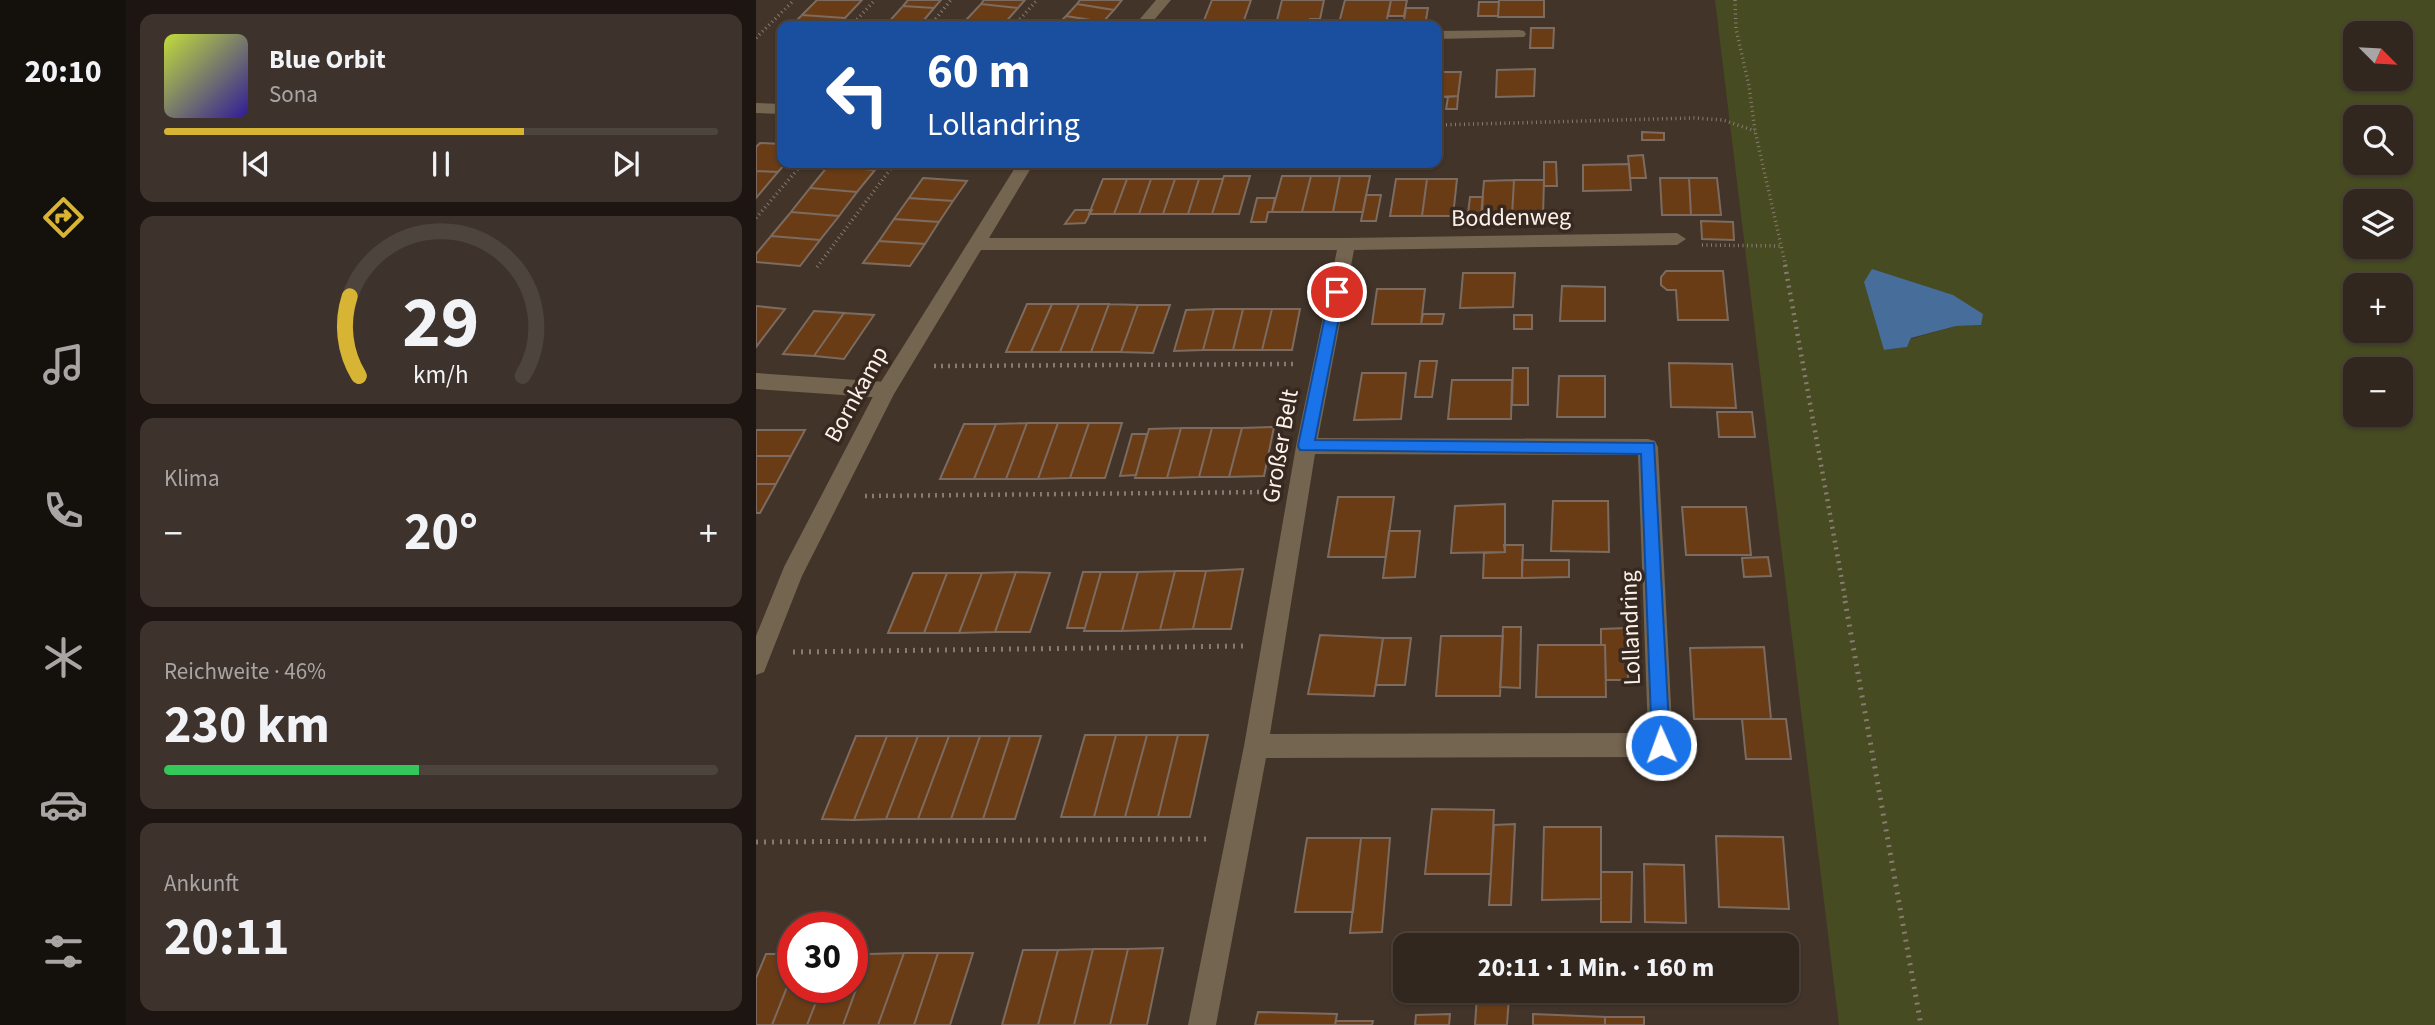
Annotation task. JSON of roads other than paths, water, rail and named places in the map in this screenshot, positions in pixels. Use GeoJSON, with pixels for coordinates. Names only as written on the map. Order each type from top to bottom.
{"type":"FeatureCollection","features":[{"type":"Feature","properties":{"kind":"street"},"geometry":{"type":"LineString","coordinates":[[1145,21],[1164,0]]}},
{"type":"Feature","properties":{"kind":"street"},"geometry":{"type":"LineString","coordinates":[[1442,35],[1519,34]]}},
{"type":"Feature","properties":{"kind":"street"},"geometry":{"type":"LineString","coordinates":[[756,108],[777,109]]}},
{"type":"Feature","properties":{"kind":"street","name":"Bornkamp"},"geometry":{"type":"LineString","coordinates":[[756,664],[792,574],[886,390],[1023,168]]}},
{"type":"Feature","properties":{"kind":"street","name":"Boddenweg"},"geometry":{"type":"LineString","coordinates":[[1347,244],[1677,239]]}},
{"type":"Feature","properties":{"kind":"street"},"geometry":{"type":"LineString","coordinates":[[975,244],[1347,244]]}},
{"type":"Feature","properties":{"kind":"street","name":"Großer Belt"},"geometry":{"type":"LineString","coordinates":[[1202,1025],[1256,746],[1306,446],[1347,244]]}},
{"type":"Feature","properties":{"kind":"street"},"geometry":{"type":"LineString","coordinates":[[756,381],[886,390]]}},
{"type":"Feature","properties":{"kind":"street","name":"Lollandring"},"geometry":{"type":"LineString","coordinates":[[1256,746],[1661,745],[1648,447],[1306,446]]}},
{"type":"Feature","properties":{"kind":"water"},"geometry":{"type":"Polygon","coordinates":[[[1872,269],[1953,295],[1983,314],[1981,325],[1956,326],[1911,338],[1907,347],[1884,350],[1864,282],[1872,269]]]}}]}
